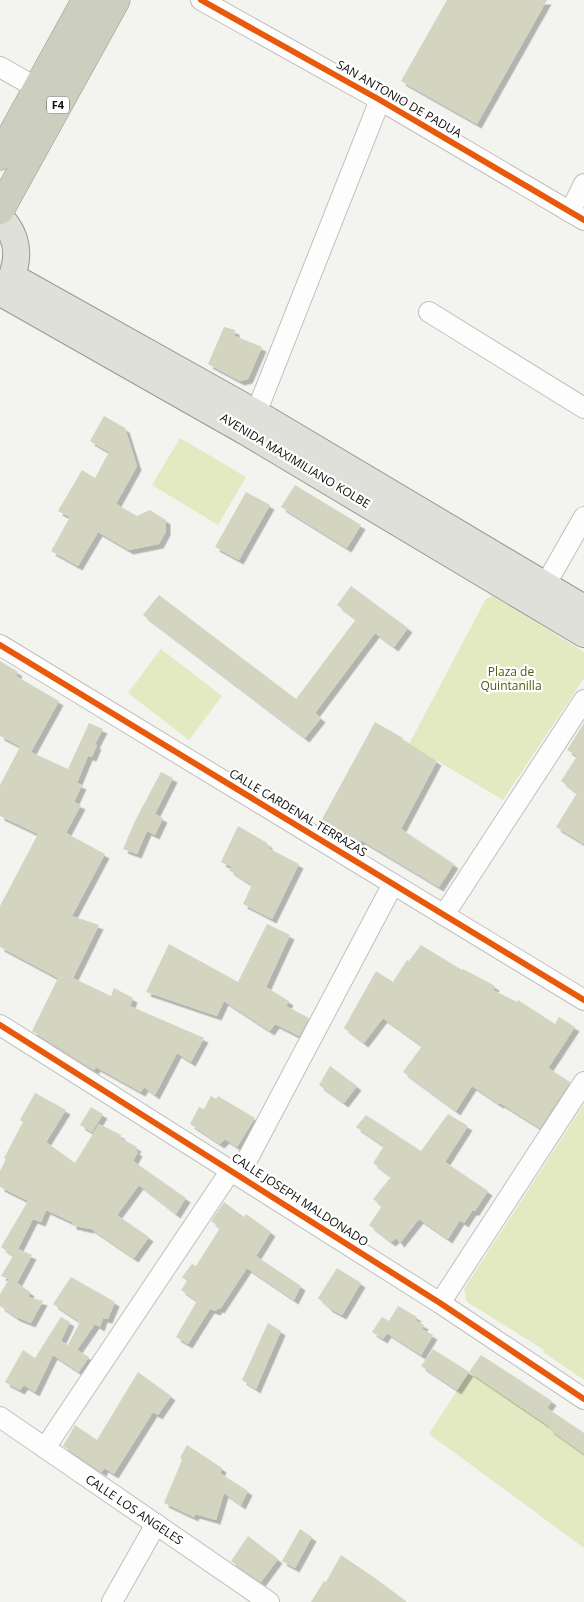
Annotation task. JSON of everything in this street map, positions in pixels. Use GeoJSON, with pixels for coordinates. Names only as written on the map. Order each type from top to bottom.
{"type":"FeatureCollection","features":[{"type":"Feature","properties":{"kind":"highway","name":"F4"},"geometry":{"type":"LineString","coordinates":[[0,156],[86,0]]}},
{"type":"Feature","properties":{"kind":"highway","name":"F4"},"geometry":{"type":"LineString","coordinates":[[0,210],[116,0]]}},
{"type":"Feature","properties":{"kind":"main road"},"geometry":{"type":"LineString","coordinates":[[0,217],[10,231],[15,245],[16,265],[5,289]]}},
{"type":"Feature","properties":{"kind":"main road","name":"AVENIDA MAXIMILIANO KOLBE"},"geometry":{"type":"LineString","coordinates":[[5,289],[256,413],[540,594],[584,634]]}},
{"type":"Feature","properties":{"kind":"main road","name":"AVENIDA MAXIMILIANO KOLBE"},"geometry":{"type":"LineString","coordinates":[[5,289],[246,432],[540,594],[584,608]]}},
{"type":"Feature","properties":{"kind":"street","name":"SAN ANTONIO DE PADUA"},"geometry":{"type":"LineString","coordinates":[[201,0],[380,100],[577,216]]}},
{"type":"Feature","properties":{"kind":"street"},"geometry":{"type":"LineString","coordinates":[[0,67],[37,88]]}},
{"type":"Feature","properties":{"kind":"street"},"geometry":{"type":"LineString","coordinates":[[256,413],[380,100]]}},
{"type":"Feature","properties":{"kind":"street"},"geometry":{"type":"LineString","coordinates":[[577,216],[584,184]]}},
{"type":"Feature","properties":{"kind":"street"},"geometry":{"type":"LineString","coordinates":[[429,312],[584,408]]}},
{"type":"Feature","properties":{"kind":"street"},"geometry":{"type":"LineString","coordinates":[[540,594],[584,517]]}},
{"type":"Feature","properties":{"kind":"street","name":"CALLE CARDENAL TERRAZAS"},"geometry":{"type":"LineString","coordinates":[[0,645],[584,1000]]}},
{"type":"Feature","properties":{"kind":"street"},"geometry":{"type":"LineString","coordinates":[[444,915],[584,700]]}},
{"type":"Feature","properties":{"kind":"street"},"geometry":{"type":"LineString","coordinates":[[45,1448],[235,1172],[393,884]]}},
{"type":"Feature","properties":{"kind":"street","name":"CALLE JOSEPH MALDONADO"},"geometry":{"type":"LineString","coordinates":[[0,1025],[440,1303],[584,1399]]}},
{"type":"Feature","properties":{"kind":"street"},"geometry":{"type":"LineString","coordinates":[[440,1303],[584,1082]]}},
{"type":"Feature","properties":{"kind":"street","name":"CALLE LOS ANGELES"},"geometry":{"type":"LineString","coordinates":[[0,1417],[269,1602]]}},
{"type":"Feature","properties":{"kind":"street"},"geometry":{"type":"LineString","coordinates":[[112,1602],[156,1524]]}},
{"type":"Feature","properties":{"kind":"green space"},"geometry":{"type":"Polygon","coordinates":[[[180,438],[246,477],[218,525],[152,485],[180,438]]]}},
{"type":"Feature","properties":{"kind":"green space","name":"Plaza de Quintanilla"},"geometry":{"type":"Polygon","coordinates":[[[493,596],[584,652],[584,678],[503,800],[409,744],[486,599],[493,596]]]}},
{"type":"Feature","properties":{"kind":"green space"},"geometry":{"type":"Polygon","coordinates":[[[161,649],[222,696],[189,740],[128,693],[161,649]]]}},
{"type":"Feature","properties":{"kind":"green space"},"geometry":{"type":"Polygon","coordinates":[[[584,1104],[584,1380],[543,1352],[544,1350],[467,1302],[464,1289],[584,1104]]]}},
{"type":"Feature","properties":{"kind":"green space"},"geometry":{"type":"Polygon","coordinates":[[[469,1372],[584,1449],[584,1548],[429,1434],[469,1372]]]}},
{"type":"Feature","properties":{"kind":"building"},"geometry":{"type":"Polygon","coordinates":[[[447,0],[547,0],[477,124],[401,81],[447,0]]]}},
{"type":"Feature","properties":{"kind":"building"},"geometry":{"type":"Polygon","coordinates":[[[224,327],[235,330],[235,336],[262,347],[248,379],[240,381],[208,364],[224,327]]]}},
{"type":"Feature","properties":{"kind":"building"},"geometry":{"type":"Polygon","coordinates":[[[104,416],[125,428],[137,466],[116,504],[137,516],[150,510],[166,520],[166,531],[159,544],[129,550],[98,532],[78,566],[51,551],[70,517],[58,511],[82,470],[95,478],[109,452],[90,441],[104,416]]]}},
{"type":"Feature","properties":{"kind":"building"},"geometry":{"type":"Polygon","coordinates":[[[295,485],[361,525],[347,548],[281,507],[295,485]]]}},
{"type":"Feature","properties":{"kind":"building"},"geometry":{"type":"Polygon","coordinates":[[[246,492],[270,505],[239,560],[215,547],[246,492]]]}},
{"type":"Feature","properties":{"kind":"building"},"geometry":{"type":"Polygon","coordinates":[[[351,586],[408,628],[394,647],[375,633],[315,713],[321,718],[305,738],[143,615],[159,595],[296,699],[356,619],[337,605],[351,586]]]}},
{"type":"Feature","properties":{"kind":"building"},"geometry":{"type":"Polygon","coordinates":[[[0,661],[18,672],[16,676],[59,701],[31,752],[0,736],[0,661]]]}},
{"type":"Feature","properties":{"kind":"building"},"geometry":{"type":"Polygon","coordinates":[[[375,722],[437,761],[401,829],[454,864],[439,887],[361,840],[359,844],[321,821],[375,722]]]}},
{"type":"Feature","properties":{"kind":"building"},"geometry":{"type":"Polygon","coordinates":[[[89,723],[103,729],[95,744],[97,745],[92,757],[88,756],[77,783],[82,785],[74,802],[81,805],[66,833],[105,854],[72,916],[99,925],[73,978],[111,996],[114,988],[133,998],[130,1006],[204,1038],[191,1062],[177,1053],[155,1095],[144,1087],[141,1092],[96,1067],[94,1070],[32,1031],[58,978],[0,947],[0,906],[38,834],[0,816],[0,785],[20,747],[68,769],[89,723]]]}},
{"type":"Feature","properties":{"kind":"building"},"geometry":{"type":"Polygon","coordinates":[[[584,723],[584,844],[556,827],[577,793],[561,781],[577,756],[567,750],[584,723]]]}},
{"type":"Feature","properties":{"kind":"building"},"geometry":{"type":"Polygon","coordinates":[[[161,772],[173,778],[155,814],[163,818],[155,835],[147,831],[137,854],[123,849],[135,821],[161,772]]]}},
{"type":"Feature","properties":{"kind":"building"},"geometry":{"type":"Polygon","coordinates":[[[238,826],[267,843],[270,849],[299,864],[272,919],[243,904],[252,885],[229,870],[232,867],[221,862],[238,826]]]}},
{"type":"Feature","properties":{"kind":"building"},"geometry":{"type":"Polygon","coordinates":[[[267,924],[290,935],[266,987],[289,1001],[286,1006],[309,1018],[299,1036],[275,1024],[270,1031],[224,1001],[217,1016],[146,992],[169,944],[238,982],[267,924]]]}},
{"type":"Feature","properties":{"kind":"building"},"geometry":{"type":"Polygon","coordinates":[[[421,945],[462,970],[495,986],[493,990],[517,1002],[518,1000],[555,1024],[559,1017],[575,1027],[548,1068],[570,1082],[540,1128],[472,1086],[456,1111],[403,1072],[422,1046],[383,1018],[364,1043],[344,1028],[376,971],[393,982],[407,960],[409,961],[421,945]]]}},
{"type":"Feature","properties":{"kind":"building"},"geometry":{"type":"Polygon","coordinates":[[[330,1066],[357,1086],[344,1103],[319,1085],[330,1066]]]}},
{"type":"Feature","properties":{"kind":"building"},"geometry":{"type":"Polygon","coordinates":[[[35,1093],[66,1110],[46,1142],[75,1163],[99,1124],[121,1135],[120,1138],[137,1147],[135,1150],[138,1152],[133,1161],[186,1198],[176,1214],[139,1185],[117,1215],[149,1237],[134,1258],[90,1228],[72,1225],[72,1222],[46,1210],[41,1222],[33,1219],[18,1249],[32,1255],[17,1283],[30,1292],[28,1297],[43,1301],[31,1323],[16,1317],[0,1306],[0,1294],[9,1279],[1,1276],[13,1256],[1,1247],[28,1201],[0,1187],[0,1171],[6,1159],[4,1158],[23,1122],[20,1120],[35,1093]]]}},
{"type":"Feature","properties":{"kind":"building"},"geometry":{"type":"Polygon","coordinates":[[[211,1096],[216,1099],[218,1096],[255,1118],[237,1147],[225,1139],[220,1144],[190,1124],[199,1107],[204,1109],[211,1096]]]}},
{"type":"Feature","properties":{"kind":"building"},"geometry":{"type":"Polygon","coordinates":[[[91,1107],[103,1114],[92,1132],[80,1125],[91,1107]]]}},
{"type":"Feature","properties":{"kind":"building"},"geometry":{"type":"Polygon","coordinates":[[[448,1114],[468,1126],[445,1162],[488,1191],[475,1211],[472,1211],[464,1223],[460,1220],[448,1239],[419,1219],[400,1243],[396,1238],[391,1242],[369,1225],[382,1206],[373,1199],[391,1177],[373,1163],[384,1146],[356,1127],[366,1115],[421,1151],[448,1114]]]}},
{"type":"Feature","properties":{"kind":"building"},"geometry":{"type":"Polygon","coordinates":[[[224,1202],[244,1217],[246,1214],[271,1232],[256,1256],[301,1286],[294,1300],[247,1268],[220,1309],[218,1308],[216,1311],[210,1309],[188,1344],[176,1337],[197,1301],[181,1290],[187,1281],[182,1277],[192,1264],[196,1266],[220,1228],[211,1221],[224,1202]]]}},
{"type":"Feature","properties":{"kind":"building"},"geometry":{"type":"Polygon","coordinates":[[[337,1268],[361,1283],[342,1315],[329,1308],[318,1298],[337,1268]]]}},
{"type":"Feature","properties":{"kind":"building"},"geometry":{"type":"Polygon","coordinates":[[[71,1277],[115,1302],[108,1319],[103,1318],[100,1327],[95,1324],[77,1350],[89,1357],[79,1372],[53,1355],[35,1392],[24,1385],[20,1390],[5,1382],[23,1350],[35,1358],[61,1317],[70,1322],[61,1341],[68,1345],[80,1322],[53,1304],[71,1277]]]}},
{"type":"Feature","properties":{"kind":"building"},"geometry":{"type":"Polygon","coordinates":[[[398,1306],[417,1317],[415,1320],[424,1325],[422,1329],[433,1335],[421,1355],[387,1333],[383,1339],[372,1332],[382,1317],[389,1321],[398,1306]]]}},
{"type":"Feature","properties":{"kind":"building"},"geometry":{"type":"Polygon","coordinates":[[[268,1323],[281,1331],[256,1389],[242,1380],[268,1323]]]}},
{"type":"Feature","properties":{"kind":"building"},"geometry":{"type":"Polygon","coordinates":[[[433,1349],[469,1372],[457,1390],[421,1366],[433,1349]]]}},
{"type":"Feature","properties":{"kind":"building"},"geometry":{"type":"Polygon","coordinates":[[[481,1355],[552,1401],[547,1408],[584,1433],[584,1454],[549,1429],[550,1427],[469,1372],[481,1355]]]}},
{"type":"Feature","properties":{"kind":"building"},"geometry":{"type":"Polygon","coordinates":[[[138,1372],[171,1396],[158,1415],[153,1412],[114,1474],[104,1468],[102,1472],[63,1446],[75,1425],[97,1440],[138,1372]]]}},
{"type":"Feature","properties":{"kind":"building"},"geometry":{"type":"Polygon","coordinates":[[[187,1445],[222,1468],[220,1473],[248,1491],[241,1505],[224,1493],[216,1520],[195,1514],[194,1517],[164,1503],[182,1460],[180,1458],[187,1445]]]}},
{"type":"Feature","properties":{"kind":"building"},"geometry":{"type":"Polygon","coordinates":[[[300,1529],[312,1537],[295,1568],[282,1561],[300,1529]]]}},
{"type":"Feature","properties":{"kind":"building"},"geometry":{"type":"Polygon","coordinates":[[[248,1536],[278,1559],[261,1582],[231,1561],[248,1536]]]}},
{"type":"Feature","properties":{"kind":"building"},"geometry":{"type":"Polygon","coordinates":[[[341,1555],[407,1602],[311,1602],[324,1581],[326,1582],[341,1555]]]}},
{"type":"Feature","properties":{"kind":"cycle path"},"geometry":{"type":"LineString","coordinates":[[201,0],[380,100],[584,220]]}},
{"type":"Feature","properties":{"kind":"cycle path"},"geometry":{"type":"LineString","coordinates":[[0,645],[584,1000]]}},
{"type":"Feature","properties":{"kind":"cycle path"},"geometry":{"type":"LineString","coordinates":[[0,1025],[440,1303],[584,1399]]}}]}
